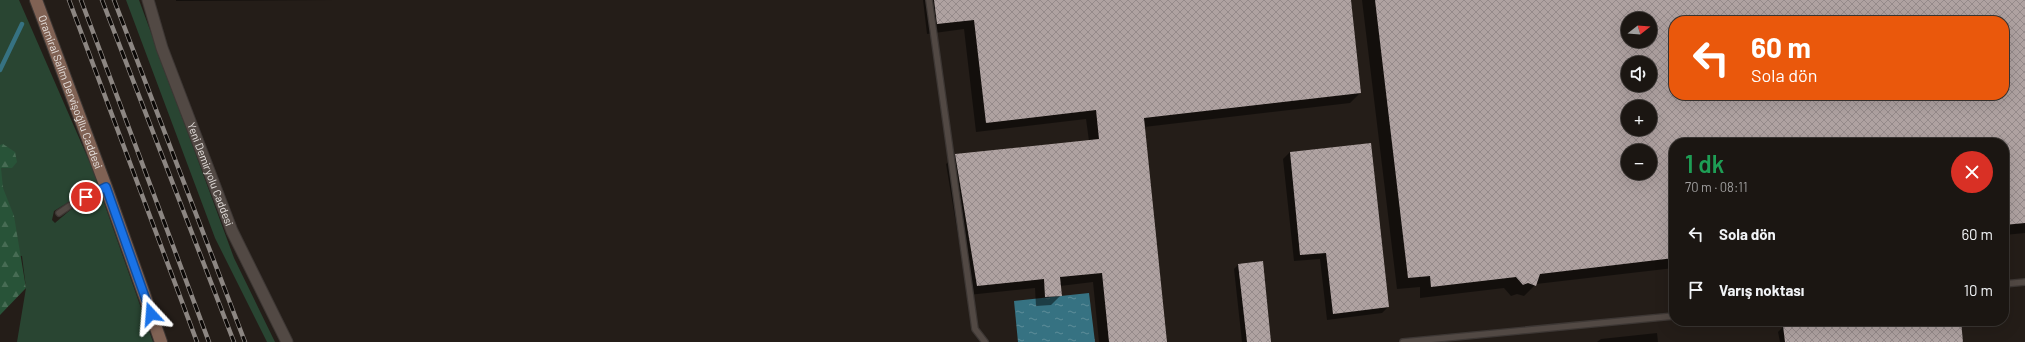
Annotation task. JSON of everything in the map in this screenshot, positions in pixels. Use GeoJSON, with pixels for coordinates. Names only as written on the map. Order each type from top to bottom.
{"type":"FeatureCollection","features":[{"type":"Feature","properties":{"kind":"street","name":"Oramiral Salim Dervişoğllu Caddesi"},"geometry":{"type":"LineString","coordinates":[[36,0],[106,187],[161,342]]}},
{"type":"Feature","properties":{"kind":"street","name":"Yeni Demiryolu Caddesi"},"geometry":{"type":"LineString","coordinates":[[148,0],[162,48],[232,230],[287,342]]}},
{"type":"Feature","properties":{"kind":"lane"},"geometry":{"type":"LineString","coordinates":[[929,0],[974,329],[985,342]]}},
{"type":"Feature","properties":{"kind":"lane"},"geometry":{"type":"LineString","coordinates":[[59,213],[75,202],[106,187]]}},
{"type":"Feature","properties":{"kind":"lane"},"geometry":{"type":"LineString","coordinates":[[2009,284],[2025,282]]}},
{"type":"Feature","properties":{"kind":"lane"},"geometry":{"type":"LineString","coordinates":[[1403,342],[1669,316]]}},
{"type":"Feature","properties":{"kind":"green space"},"geometry":{"type":"Polygon","coordinates":[[[0,0],[19,0],[97,179],[97,184],[93,187],[54,211],[52,220],[55,223],[84,201],[97,196],[102,197],[153,342],[17,342],[26,288],[22,256],[0,253],[0,0]]]}},
{"type":"Feature","properties":{"kind":"green space"},"geometry":{"type":"Polygon","coordinates":[[[126,0],[139,0],[234,258],[275,342],[267,342],[215,238],[126,0]]]}},
{"type":"Feature","properties":{"kind":"green space"},"geometry":{"type":"Polygon","coordinates":[[[3,144],[15,152],[17,162],[12,168],[1,168],[3,188],[14,216],[26,288],[0,315],[0,145],[3,144]]]}},
{"type":"Feature","properties":{"kind":"water"},"geometry":{"type":"Polygon","coordinates":[[[1089,293],[1095,342],[1018,342],[1014,301],[1089,293]]]}},
{"type":"Feature","properties":{"kind":"building"},"geometry":{"type":"Polygon","coordinates":[[[934,0],[1351,0],[1361,93],[1144,118],[1167,342],[1109,342],[1102,273],[1060,277],[1062,296],[1045,297],[1044,279],[977,286],[955,154],[1099,139],[1096,110],[986,123],[974,20],[937,24],[934,0]]]}},
{"type":"Feature","properties":{"kind":"building"},"geometry":{"type":"Polygon","coordinates":[[[1375,0],[2025,0],[2025,223],[2009,225],[2009,138],[1669,138],[1669,259],[1540,274],[1536,286],[1528,283],[1523,285],[1516,277],[1431,287],[1430,276],[1408,278],[1375,0]]]}},
{"type":"Feature","properties":{"kind":"building"},"geometry":{"type":"Polygon","coordinates":[[[1371,143],[1389,307],[1333,314],[1326,253],[1300,255],[1290,152],[1371,143]]]}},
{"type":"Feature","properties":{"kind":"building"},"geometry":{"type":"Polygon","coordinates":[[[1263,261],[1271,342],[1247,342],[1238,264],[1263,261]]]}},
{"type":"Feature","properties":{"kind":"building"},"geometry":{"type":"Polygon","coordinates":[[[1783,326],[1961,326],[1963,342],[1785,342],[1783,326]]]}},
{"type":"Feature","properties":{"kind":"waterway"},"geometry":{"type":"LineString","coordinates":[[0,70],[22,24]]}},
{"type":"Feature","properties":{"kind":"railway"},"geometry":{"type":"LineString","coordinates":[[69,0],[197,342]]}},
{"type":"Feature","properties":{"kind":"railway"},"geometry":{"type":"LineString","coordinates":[[81,0],[209,342]]}},
{"type":"Feature","properties":{"kind":"railway"},"geometry":{"type":"LineString","coordinates":[[102,0],[234,342]]}},
{"type":"Feature","properties":{"kind":"railway"},"geometry":{"type":"LineString","coordinates":[[114,0],[245,342]]}},
{"type":"Feature","properties":{"kind":"route"},"geometry":{"type":"LineString","coordinates":[[86,197],[106,187],[151,314]]}}]}
